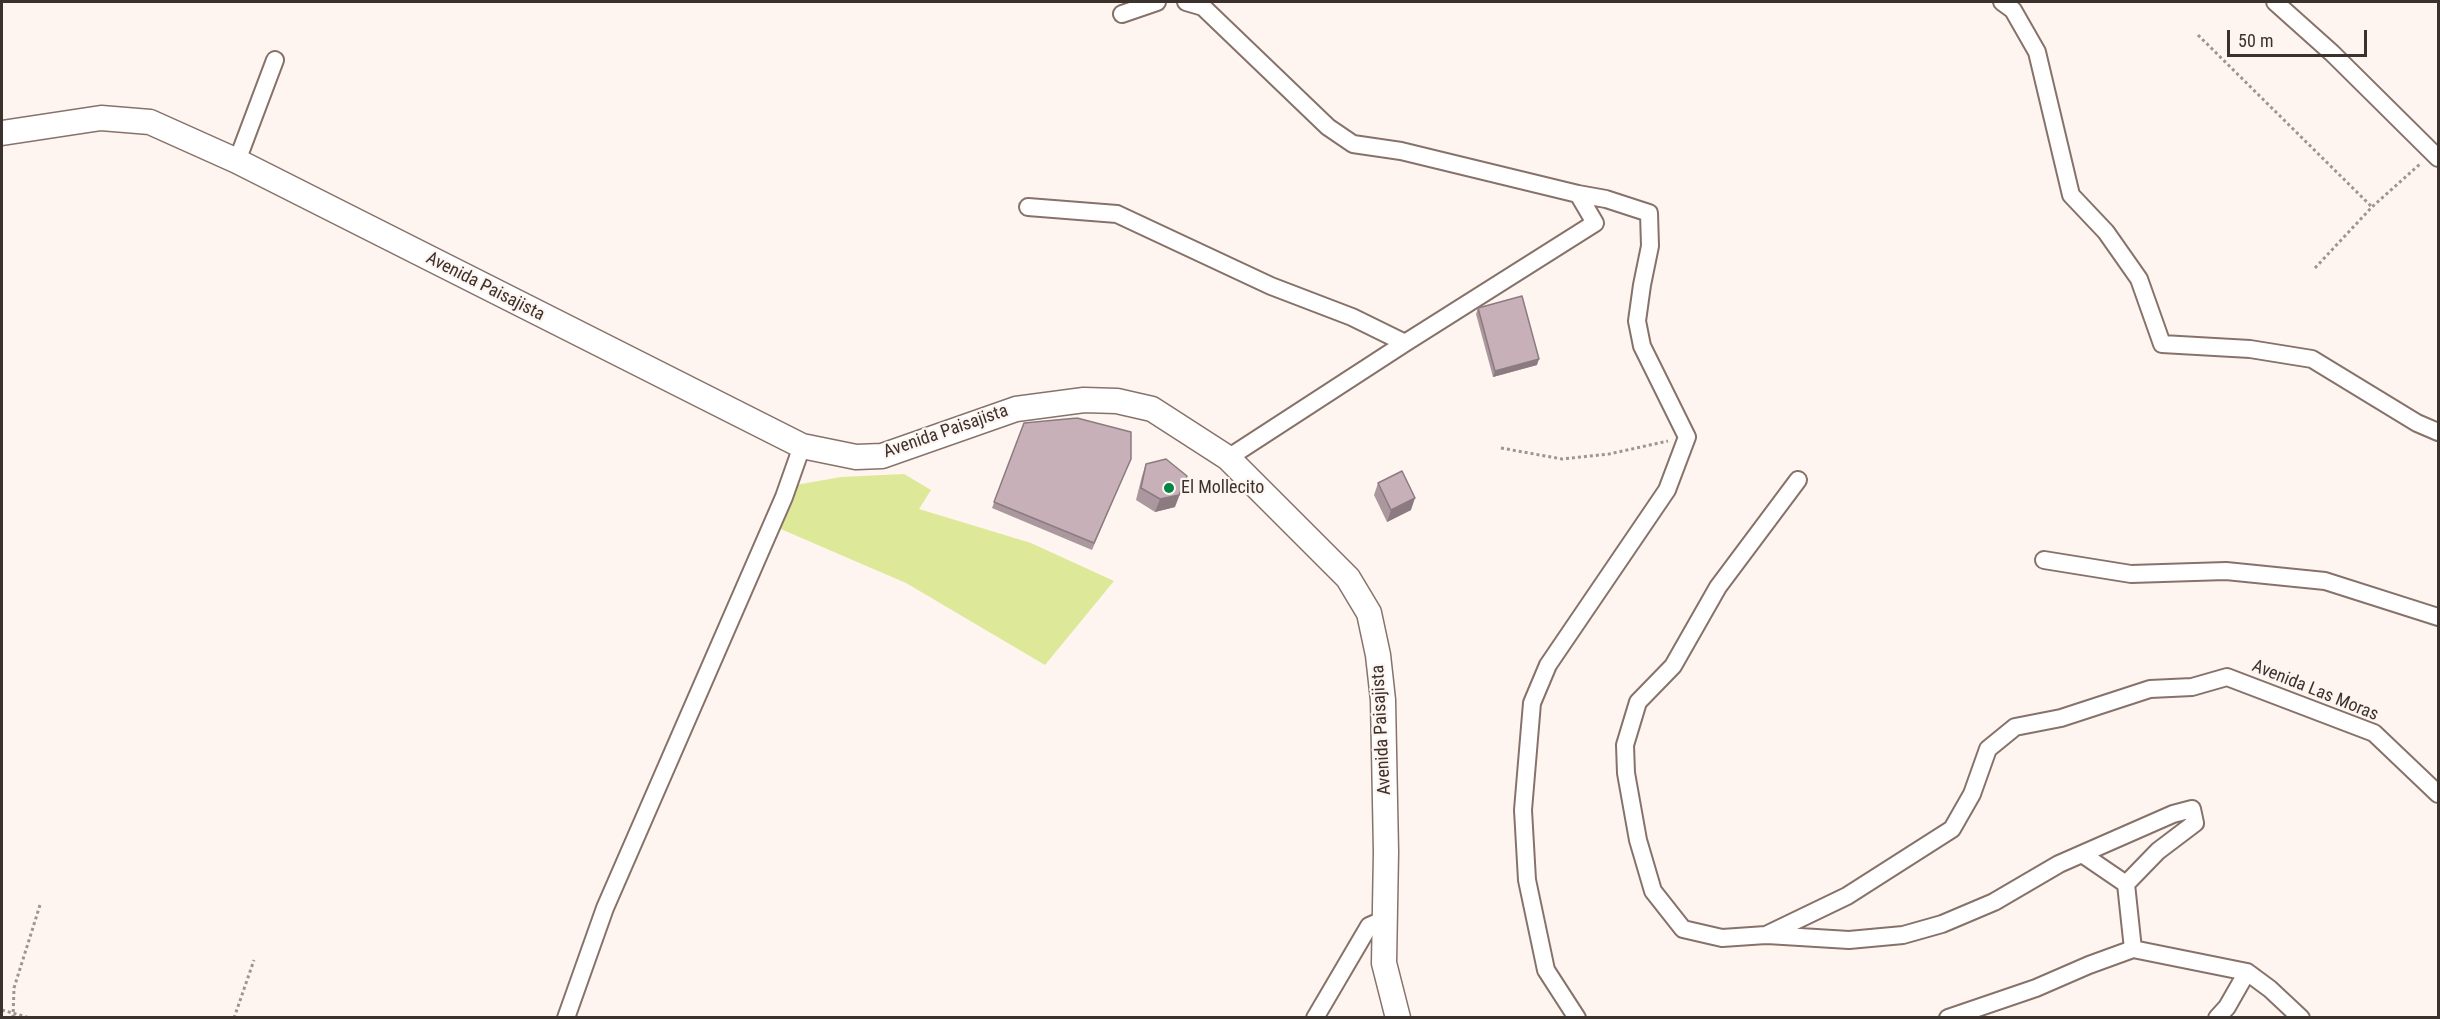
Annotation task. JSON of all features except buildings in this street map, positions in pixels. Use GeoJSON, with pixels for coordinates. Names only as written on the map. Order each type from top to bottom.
{"type":"FeatureCollection","features":[{"type":"Feature","properties":{"kind":"main road","name":"Avenida Paisajista"},"geometry":{"type":"LineString","coordinates":[[2,133],[100,118],[150,122],[237,161],[802,446],[856,457],[882,456],[1016,409],[1084,400],[1117,401],[1152,409],[1228,458],[1348,578],[1369,614],[1378,655],[1383,700],[1386,852],[1384,963],[1398,1017]]}},
{"type":"Feature","properties":{"kind":"street"},"geometry":{"type":"LineString","coordinates":[[1122,14],[1157,2]]}},
{"type":"Feature","properties":{"kind":"street"},"geometry":{"type":"LineString","coordinates":[[1186,2],[1203,7],[1328,127],[1353,144],[1401,151],[1606,199],[1649,213],[1650,246],[1637,321],[1642,346],[1687,437],[1667,490],[1548,665],[1532,704],[1523,810],[1527,880],[1546,970],[1577,1017]]}},
{"type":"Feature","properties":{"kind":"street"},"geometry":{"type":"LineString","coordinates":[[2002,2],[2013,9],[2037,52],[2071,195],[2106,232],[2139,279],[2162,344],[2250,349],[2312,359],[2417,423],[2439,432]]}},
{"type":"Feature","properties":{"kind":"street"},"geometry":{"type":"LineString","coordinates":[[2275,2],[2332,53],[2436,155]]}},
{"type":"Feature","properties":{"kind":"street"},"geometry":{"type":"LineString","coordinates":[[237,161],[275,60]]}},
{"type":"Feature","properties":{"kind":"street"},"geometry":{"type":"LineString","coordinates":[[1228,458],[1595,223],[1578,194]]}},
{"type":"Feature","properties":{"kind":"street"},"geometry":{"type":"LineString","coordinates":[[1028,207],[1118,214],[1271,286],[1352,317],[1405,343]]}},
{"type":"Feature","properties":{"kind":"street"},"geometry":{"type":"LineString","coordinates":[[566,1017],[605,908],[779,508],[802,446]]}},
{"type":"Feature","properties":{"kind":"street"},"geometry":{"type":"LineString","coordinates":[[1798,480],[1718,587],[1673,666],[1638,702],[1625,745],[1626,773],[1638,840],[1653,891],[1683,929],[1722,938],[1766,935],[1850,940],[1903,935],[1942,924],[1994,902],[2059,864],[2173,814],[2192,809],[2195,823],[2158,851],[2126,884]]}},
{"type":"Feature","properties":{"kind":"street"},"geometry":{"type":"LineString","coordinates":[[2044,560],[2131,574],[2226,572],[2325,581],[2439,617]]}},
{"type":"Feature","properties":{"kind":"street","name":"Avenida Las Moras"},"geometry":{"type":"LineString","coordinates":[[1766,935],[1847,896],[1952,829],[1972,794],[1988,749],[2015,727],[2061,718],[2150,689],[2192,687],[2227,677],[2374,733],[2439,794]]}},
{"type":"Feature","properties":{"kind":"street"},"geometry":{"type":"LineString","coordinates":[[2082,854],[2126,884],[2133,949]]}},
{"type":"Feature","properties":{"kind":"street"},"geometry":{"type":"LineString","coordinates":[[1315,1017],[1369,926],[1385,919]]}},
{"type":"Feature","properties":{"kind":"street"},"geometry":{"type":"LineString","coordinates":[[1948,1017],[2036,988],[2133,949],[2247,972],[2301,1017]]}},
{"type":"Feature","properties":{"kind":"street"},"geometry":{"type":"LineString","coordinates":[[2217,1017],[2226,1007],[2247,972]]}},
{"type":"Feature","properties":{"kind":"path"},"geometry":{"type":"LineString","coordinates":[[2198,35],[2372,207]]}},
{"type":"Feature","properties":{"kind":"path"},"geometry":{"type":"LineString","coordinates":[[2315,268],[2372,207],[2436,155]]}},
{"type":"Feature","properties":{"kind":"path"},"geometry":{"type":"LineString","coordinates":[[1501,448],[1562,459],[1609,454],[1687,437]]}},
{"type":"Feature","properties":{"kind":"path"},"geometry":{"type":"LineString","coordinates":[[13,1016],[14,988],[40,905]]}},
{"type":"Feature","properties":{"kind":"path"},"geometry":{"type":"LineString","coordinates":[[234,1017],[254,960]]}},
{"type":"Feature","properties":{"kind":"path"},"geometry":{"type":"LineString","coordinates":[[2,1010],[13,1016],[30,1017]]}},
{"type":"Feature","properties":{"kind":"green space"},"geometry":{"type":"Polygon","coordinates":[[[904,474],[931,490],[919,509],[1031,543],[1114,581],[1045,665],[906,583],[776,527],[790,486],[841,477],[904,474]]]}},
{"type":"Feature","properties":{"kind":"place","name":"El Mollecito"},"geometry":{"type":"Point","coordinates":[1169,488]}}]}
